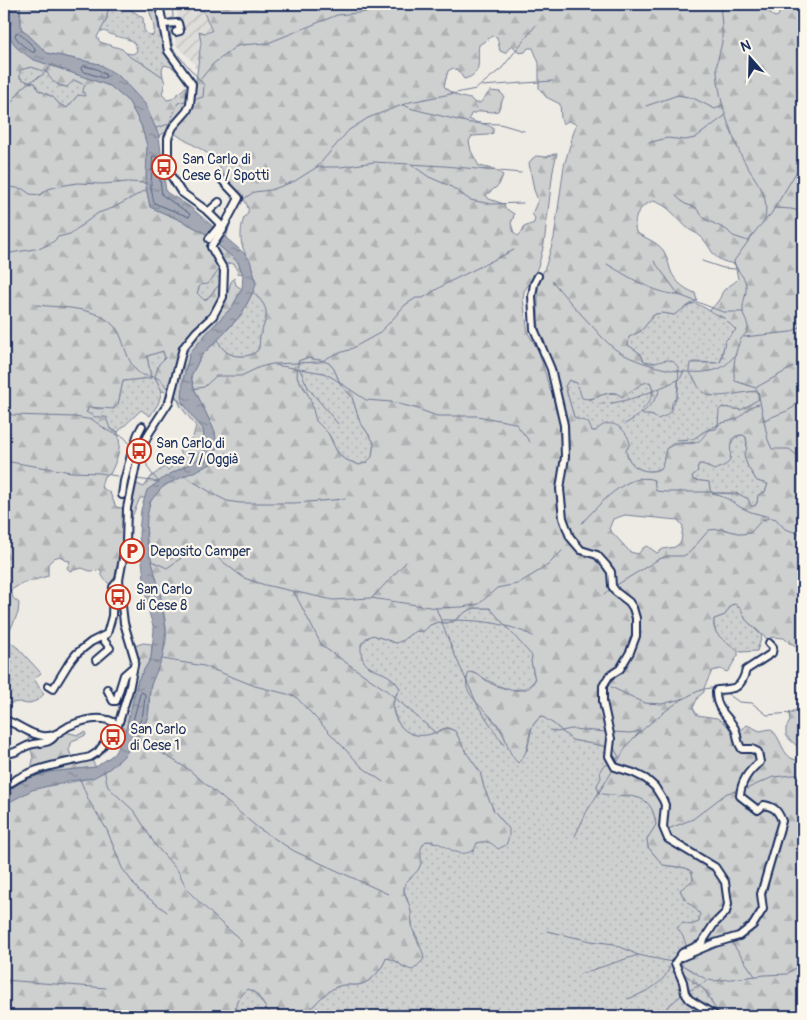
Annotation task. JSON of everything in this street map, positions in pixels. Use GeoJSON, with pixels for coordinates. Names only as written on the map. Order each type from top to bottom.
{"type":"FeatureCollection","features":[{"type":"Feature","properties":{"kind":"street"},"geometry":{"type":"LineString","coordinates":[[159,4],[168,51],[192,84],[190,104],[187,111],[170,132],[167,150],[171,179],[181,192],[208,212],[221,229]]}},
{"type":"Feature","properties":{"kind":"street"},"geometry":{"type":"LineString","coordinates":[[163,24],[178,23],[180,31],[176,32]]}},
{"type":"Feature","properties":{"kind":"street"},"geometry":{"type":"LineString","coordinates":[[4,788],[17,778],[30,772],[90,757],[98,752],[118,725],[126,701],[134,653],[124,623],[119,580],[126,542],[128,508],[140,453],[149,433],[169,402],[183,348],[213,316],[223,298],[224,270],[211,247],[211,241],[221,229],[239,198],[222,180]]}},
{"type":"Feature","properties":{"kind":"street"},"geometry":{"type":"LineString","coordinates":[[208,212],[219,202]]}},
{"type":"Feature","properties":{"kind":"street"},"geometry":{"type":"LineString","coordinates":[[538,276],[534,284],[534,329],[550,369],[564,425],[565,456],[560,489],[561,511],[570,538],[581,550],[597,555],[606,565],[611,572],[612,586],[634,608],[636,618],[636,636],[630,652],[620,668],[609,676],[603,686],[603,702],[611,739],[609,756],[615,767],[634,773],[646,779],[655,787],[665,805],[663,827],[668,840],[715,868],[724,882],[728,897],[726,912],[714,924],[701,944],[682,953],[675,963],[682,977],[685,993],[689,999],[716,1016]]}},
{"type":"Feature","properties":{"kind":"street"},"geometry":{"type":"LineString","coordinates":[[140,453],[136,441],[142,426]]}},
{"type":"Feature","properties":{"kind":"street"},"geometry":{"type":"LineString","coordinates":[[122,495],[131,455],[140,453]]}},
{"type":"Feature","properties":{"kind":"street"},"geometry":{"type":"LineString","coordinates":[[48,686],[53,689],[76,654],[91,642],[107,634],[110,628],[113,605],[113,587],[119,580]]}},
{"type":"Feature","properties":{"kind":"street"},"geometry":{"type":"LineString","coordinates":[[96,660],[110,648],[102,638]]}},
{"type":"Feature","properties":{"kind":"street"},"geometry":{"type":"LineString","coordinates":[[677,960],[715,943],[739,936],[753,925],[763,909],[761,894],[782,821],[778,811],[773,807],[764,805],[758,810],[740,796],[740,786],[749,771],[760,762],[758,752],[752,749],[742,749],[739,745],[736,732],[719,706],[716,692],[717,690],[735,689],[743,681],[746,670],[772,654],[773,647],[769,643]]}},
{"type":"Feature","properties":{"kind":"street"},"geometry":{"type":"LineString","coordinates":[[108,689],[113,701],[116,701],[124,675],[132,668]]}},
{"type":"Feature","properties":{"kind":"street"},"geometry":{"type":"LineString","coordinates":[[4,720],[11,721],[38,735],[46,737],[71,726],[95,719],[105,718],[118,725]]}},
{"type":"Feature","properties":{"kind":"street"},"geometry":{"type":"LineString","coordinates":[[4,754],[16,753],[29,745],[50,741],[55,738],[57,733]]}},
{"type":"Feature","properties":{"kind":"shaded area"},"geometry":{"type":"Polygon","coordinates":[[[175,4],[200,4],[212,31],[199,32],[201,42],[197,68],[194,67],[195,64],[176,45],[173,22],[178,15],[175,4]]]}},
{"type":"Feature","properties":{"kind":"green space"},"geometry":{"type":"Polygon","coordinates":[[[4,4],[9,4],[32,59],[110,86],[129,102],[141,125],[147,145],[146,187],[150,207],[203,232],[238,262],[243,274],[238,273],[235,265],[231,263],[223,265],[208,284],[200,285],[197,293],[204,300],[218,286],[225,287],[226,298],[234,278],[236,285],[242,289],[232,307],[190,353],[183,380],[192,416],[203,428],[205,446],[200,458],[165,477],[148,490],[145,498],[140,498],[131,519],[120,570],[113,587],[103,578],[101,570],[90,571],[82,568],[70,571],[67,568],[70,561],[64,560],[60,556],[54,558],[48,564],[48,576],[21,584],[11,590],[13,598],[19,603],[18,613],[4,643],[4,60],[10,54],[4,48],[4,4]],[[31,67],[20,70],[20,78],[35,83],[38,90],[53,97],[59,104],[67,108],[78,95],[85,96],[83,90],[85,85],[74,80],[67,87],[60,85],[52,81],[47,72],[31,67]],[[163,351],[147,356],[151,378],[123,381],[118,404],[114,409],[89,407],[86,412],[95,417],[106,417],[110,429],[118,432],[119,448],[117,459],[110,474],[104,476],[101,487],[110,493],[116,507],[127,509],[132,482],[144,487],[151,477],[164,467],[168,470],[183,456],[179,451],[193,437],[196,426],[181,407],[176,396],[162,391],[155,377],[159,364],[165,358],[163,351]]]}},
{"type":"Feature","properties":{"kind":"green space"},"geometry":{"type":"Polygon","coordinates":[[[20,4],[109,4],[106,21],[97,37],[100,42],[122,49],[130,57],[163,77],[165,83],[162,94],[167,100],[172,99],[189,84],[185,109],[166,132],[159,136],[145,104],[99,64],[47,53],[21,28],[20,4]]]}},
{"type":"Feature","properties":{"kind":"green space"},"geometry":{"type":"Polygon","coordinates":[[[109,4],[123,4],[143,18],[144,30],[147,34],[153,36],[153,24],[148,4],[157,4],[164,48],[189,81],[172,67],[164,65],[162,70],[163,77],[144,64],[129,57],[126,53],[133,54],[137,51],[132,41],[100,31],[106,21],[109,4]]]}},
{"type":"Feature","properties":{"kind":"green space"},"geometry":{"type":"Polygon","coordinates":[[[200,4],[769,4],[767,5],[770,13],[776,17],[779,15],[779,4],[803,4],[803,647],[800,650],[784,638],[772,637],[768,640],[746,620],[741,609],[735,604],[731,605],[725,615],[714,619],[714,625],[717,634],[738,651],[738,656],[727,672],[720,669],[712,671],[704,692],[698,697],[693,708],[697,715],[717,718],[734,730],[741,730],[747,725],[760,731],[770,729],[777,736],[787,755],[796,760],[800,758],[798,747],[786,736],[786,728],[790,721],[789,713],[803,710],[803,772],[798,778],[801,785],[803,804],[803,1014],[800,1016],[721,1016],[706,991],[682,972],[681,965],[686,955],[686,946],[677,928],[683,923],[691,925],[699,922],[700,914],[686,900],[680,890],[693,880],[692,872],[686,868],[663,865],[648,847],[647,839],[656,825],[649,805],[635,797],[599,793],[597,785],[601,778],[600,771],[603,766],[614,763],[619,757],[614,748],[572,740],[554,724],[541,716],[531,729],[522,759],[518,763],[514,759],[500,728],[467,688],[467,678],[469,672],[499,687],[510,690],[526,689],[535,680],[531,661],[532,656],[490,608],[475,608],[467,611],[454,621],[438,622],[430,625],[424,631],[416,631],[404,640],[396,643],[373,635],[366,638],[361,644],[364,662],[369,667],[395,681],[400,689],[394,697],[393,708],[396,719],[402,728],[416,735],[428,735],[447,728],[455,731],[466,752],[480,772],[484,788],[494,811],[509,829],[506,845],[498,849],[491,843],[484,842],[477,843],[474,850],[461,853],[433,842],[426,841],[423,844],[420,866],[404,888],[411,910],[413,930],[424,959],[413,970],[386,958],[378,972],[370,980],[361,984],[336,987],[323,996],[305,1016],[275,1016],[271,1014],[256,994],[247,989],[237,1001],[234,1016],[190,1016],[183,1010],[175,1012],[170,1016],[4,1016],[4,805],[34,789],[85,779],[103,773],[122,758],[142,731],[148,716],[152,682],[163,653],[166,637],[164,614],[151,564],[146,530],[147,515],[151,501],[155,494],[169,483],[211,464],[215,432],[194,388],[191,376],[201,356],[218,340],[224,350],[233,355],[246,356],[254,353],[259,348],[260,336],[265,320],[265,306],[253,292],[255,285],[254,273],[241,242],[242,224],[248,212],[247,204],[225,177],[213,158],[174,133],[176,126],[188,115],[193,104],[201,42],[199,31],[205,33],[212,31],[200,4]],[[492,36],[479,45],[478,65],[475,73],[471,77],[464,79],[458,70],[453,68],[448,71],[444,86],[460,97],[471,99],[475,103],[480,103],[490,91],[500,92],[504,96],[498,111],[481,111],[471,114],[469,119],[490,126],[493,128],[493,133],[472,136],[469,141],[471,151],[479,166],[494,169],[503,175],[499,185],[486,195],[489,199],[504,204],[505,208],[514,214],[511,223],[514,233],[518,236],[524,227],[534,223],[535,218],[532,214],[538,200],[534,190],[529,163],[536,156],[546,157],[557,153],[553,170],[544,244],[539,264],[533,278],[524,291],[523,299],[528,333],[539,352],[550,390],[556,390],[541,340],[538,320],[538,284],[554,238],[564,166],[576,124],[568,121],[563,124],[560,104],[546,97],[539,88],[539,63],[533,48],[528,48],[525,52],[519,53],[512,45],[505,53],[500,51],[497,37],[492,36]],[[653,201],[648,203],[636,217],[636,232],[657,244],[663,250],[675,279],[682,286],[695,293],[697,300],[674,315],[655,314],[641,331],[629,337],[628,345],[642,356],[644,361],[655,363],[667,360],[675,363],[679,369],[677,396],[672,403],[671,411],[658,419],[651,415],[643,415],[641,411],[649,401],[653,390],[650,382],[639,385],[623,397],[616,393],[608,393],[586,399],[582,398],[577,383],[569,380],[565,386],[574,417],[588,422],[592,431],[596,431],[606,424],[612,424],[621,429],[630,444],[626,450],[630,462],[645,471],[662,468],[666,449],[680,443],[690,444],[697,442],[708,430],[716,429],[718,426],[719,410],[722,407],[741,410],[759,399],[757,391],[720,396],[707,394],[700,389],[689,371],[690,363],[717,363],[721,361],[725,341],[736,330],[724,318],[710,311],[724,290],[738,279],[735,264],[716,257],[698,234],[685,226],[664,206],[653,201]],[[306,358],[298,361],[297,377],[310,398],[316,421],[328,433],[338,454],[344,459],[359,465],[366,463],[372,457],[374,442],[360,422],[352,397],[341,385],[334,369],[329,363],[321,360],[306,358]],[[743,435],[733,438],[728,463],[714,470],[699,464],[698,471],[692,476],[693,480],[709,482],[712,493],[739,494],[748,499],[751,506],[755,506],[758,495],[765,492],[768,484],[757,481],[748,467],[744,456],[747,447],[746,437],[743,435]],[[625,515],[613,519],[609,529],[630,552],[638,554],[647,546],[657,553],[663,549],[675,547],[681,542],[683,526],[678,520],[625,515]]]}},
{"type":"Feature","properties":{"kind":"green space"},"geometry":{"type":"Polygon","coordinates":[[[31,67],[47,72],[59,86],[67,87],[74,80],[85,85],[85,97],[78,95],[67,108],[59,104],[53,97],[38,90],[35,83],[20,78],[19,70],[31,67]]]}},
{"type":"Feature","properties":{"kind":"green space"},"geometry":{"type":"Polygon","coordinates":[[[223,265],[225,287],[218,286],[204,300],[197,293],[200,285],[223,265]]]}},
{"type":"Feature","properties":{"kind":"green space"},"geometry":{"type":"Polygon","coordinates":[[[253,292],[265,306],[266,311],[259,348],[250,355],[233,355],[224,350],[218,340],[241,315],[253,292]]]}},
{"type":"Feature","properties":{"kind":"green space"},"geometry":{"type":"Polygon","coordinates":[[[695,303],[724,318],[736,330],[725,344],[721,361],[718,363],[694,362],[689,371],[709,396],[757,391],[760,399],[741,410],[722,407],[716,429],[712,430],[699,442],[672,444],[666,449],[662,468],[645,471],[630,462],[626,450],[628,447],[596,431],[592,431],[574,417],[565,386],[569,380],[577,383],[581,394],[590,400],[608,394],[627,395],[637,386],[650,382],[652,394],[647,415],[655,416],[671,411],[678,389],[677,366],[644,361],[641,354],[628,345],[628,337],[641,331],[655,314],[674,315],[695,303]]]}},
{"type":"Feature","properties":{"kind":"green space"},"geometry":{"type":"Polygon","coordinates":[[[163,351],[165,358],[159,364],[155,377],[162,391],[158,404],[150,416],[141,410],[118,432],[86,413],[89,407],[99,409],[118,404],[123,381],[151,378],[147,356],[163,351]]]}},
{"type":"Feature","properties":{"kind":"green space"},"geometry":{"type":"Polygon","coordinates":[[[306,358],[329,363],[334,369],[341,385],[352,397],[360,422],[374,442],[372,458],[366,463],[359,465],[344,459],[334,447],[328,433],[316,421],[306,390],[297,377],[298,361],[306,358]]]}},
{"type":"Feature","properties":{"kind":"green space"},"geometry":{"type":"Polygon","coordinates":[[[743,435],[746,437],[747,449],[744,456],[748,467],[757,481],[768,484],[755,506],[751,506],[748,499],[736,493],[712,493],[709,482],[693,480],[692,476],[698,471],[699,464],[710,468],[717,468],[730,459],[731,443],[735,438],[743,435]]]}},
{"type":"Feature","properties":{"kind":"green space"},"geometry":{"type":"Polygon","coordinates":[[[735,604],[741,609],[746,620],[762,636],[757,651],[741,652],[719,638],[717,634],[714,619],[725,615],[731,605],[735,604]]]}},
{"type":"Feature","properties":{"kind":"green space"},"geometry":{"type":"Polygon","coordinates":[[[475,608],[490,608],[533,656],[531,661],[535,680],[529,686],[522,689],[506,688],[490,682],[476,673],[466,679],[472,695],[497,725],[506,741],[527,751],[532,727],[541,715],[572,740],[614,748],[619,756],[597,785],[599,792],[635,797],[649,805],[656,825],[647,839],[648,847],[663,865],[686,868],[692,872],[693,880],[683,898],[695,907],[700,914],[699,922],[691,925],[682,934],[687,943],[685,958],[693,982],[703,989],[721,1016],[305,1016],[323,996],[336,987],[361,984],[370,980],[378,972],[386,958],[394,959],[405,969],[420,944],[413,929],[404,890],[406,881],[418,870],[421,863],[419,855],[420,846],[426,841],[441,843],[460,854],[479,842],[492,843],[504,823],[494,811],[484,788],[480,772],[466,752],[455,731],[445,728],[432,734],[421,736],[411,734],[402,728],[396,718],[393,706],[394,699],[400,689],[390,677],[372,669],[363,662],[360,654],[362,645],[373,635],[396,643],[404,640],[416,631],[424,631],[430,625],[438,622],[454,621],[467,611],[475,608]]]}},
{"type":"Feature","properties":{"kind":"green space"},"geometry":{"type":"Polygon","coordinates":[[[6,639],[18,648],[41,673],[34,679],[44,694],[38,700],[27,704],[19,702],[4,704],[6,667],[4,667],[4,643],[6,639]]]}},
{"type":"Feature","properties":{"kind":"green space"},"geometry":{"type":"Polygon","coordinates":[[[143,643],[152,644],[151,658],[138,680],[126,729],[118,725],[126,701],[119,697],[121,685],[132,668],[132,647],[143,643]]]}},
{"type":"Feature","properties":{"kind":"green space"},"geometry":{"type":"Polygon","coordinates":[[[30,731],[46,737],[61,731],[78,735],[85,732],[86,735],[72,741],[69,750],[73,761],[90,757],[96,767],[50,772],[32,777],[33,756],[28,739],[30,731]]]}},
{"type":"Feature","properties":{"kind":"green space"},"geometry":{"type":"Polygon","coordinates":[[[247,989],[252,990],[269,1012],[275,1016],[234,1016],[237,1001],[247,989]]]}},
{"type":"Feature","properties":{"kind":"water"},"geometry":{"type":"Polygon","coordinates":[[[9,4],[20,4],[21,28],[47,53],[99,64],[119,76],[145,104],[159,136],[166,192],[189,206],[246,255],[250,260],[256,284],[241,315],[201,356],[191,376],[194,388],[215,432],[217,447],[211,464],[165,485],[150,502],[146,539],[160,592],[166,630],[163,656],[150,687],[148,716],[124,756],[109,769],[93,778],[68,781],[32,790],[4,805],[4,794],[24,780],[50,772],[96,767],[114,754],[124,737],[138,680],[151,658],[154,630],[147,605],[139,534],[141,510],[147,490],[165,477],[200,458],[205,446],[203,429],[182,401],[183,380],[190,353],[232,307],[242,289],[243,274],[238,262],[203,232],[150,207],[146,187],[147,145],[141,125],[129,102],[110,86],[32,59],[17,48],[8,35],[9,4]]]}},
{"type":"Feature","properties":{"kind":"waterway"},"geometry":{"type":"LineString","coordinates":[[168,21],[173,17],[172,4]]}},
{"type":"Feature","properties":{"kind":"waterway"},"geometry":{"type":"LineString","coordinates":[[720,4],[722,42],[717,68],[720,95],[737,147],[763,193],[766,209],[765,219]]}},
{"type":"Feature","properties":{"kind":"waterway"},"geometry":{"type":"LineString","coordinates":[[200,80],[213,64],[235,47],[268,43],[337,15],[367,12],[374,9]]}},
{"type":"Feature","properties":{"kind":"waterway"},"geometry":{"type":"LineString","coordinates":[[226,238],[231,221],[245,198],[254,192],[271,190],[295,181],[317,167],[349,130],[368,118],[410,102],[476,89],[502,68],[536,25]]}},
{"type":"Feature","properties":{"kind":"waterway"},"geometry":{"type":"LineString","coordinates":[[169,27],[173,49],[204,85],[203,97],[193,100]]}},
{"type":"Feature","properties":{"kind":"waterway"},"geometry":{"type":"LineString","coordinates":[[4,112],[25,85],[44,74],[53,64]]}},
{"type":"Feature","properties":{"kind":"waterway"},"geometry":{"type":"LineString","coordinates":[[482,86],[553,81]]}},
{"type":"Feature","properties":{"kind":"waterway"},"geometry":{"type":"LineString","coordinates":[[646,106],[678,95],[693,98],[715,109],[723,105]]}},
{"type":"Feature","properties":{"kind":"waterway"},"geometry":{"type":"LineString","coordinates":[[156,128],[169,124],[178,103],[189,100]]}},
{"type":"Feature","properties":{"kind":"waterway"},"geometry":{"type":"LineString","coordinates":[[403,105],[470,123],[500,124],[524,131]]}},
{"type":"Feature","properties":{"kind":"waterway"},"geometry":{"type":"LineString","coordinates":[[648,143],[667,138],[685,140],[695,138],[726,115]]}},
{"type":"Feature","properties":{"kind":"waterway"},"geometry":{"type":"LineString","coordinates":[[803,152],[797,171],[771,214],[757,229],[734,261],[746,285],[743,311],[748,327],[737,349],[734,371],[735,381],[756,388],[768,440],[772,449],[789,449],[803,460]]}},
{"type":"Feature","properties":{"kind":"waterway"},"geometry":{"type":"LineString","coordinates":[[318,167],[341,167],[374,162],[521,173]]}},
{"type":"Feature","properties":{"kind":"waterway"},"geometry":{"type":"LineString","coordinates":[[412,165],[429,177],[450,186],[470,200],[491,204],[523,203]]}},
{"type":"Feature","properties":{"kind":"waterway"},"geometry":{"type":"LineString","coordinates":[[4,186],[23,189],[30,194],[40,195],[48,189],[77,183],[146,183]]}},
{"type":"Feature","properties":{"kind":"waterway"},"geometry":{"type":"LineString","coordinates":[[4,254],[41,248],[58,237],[70,234],[98,213],[113,208],[146,190]]}},
{"type":"Feature","properties":{"kind":"waterway"},"geometry":{"type":"LineString","coordinates":[[676,196],[685,204],[695,207],[705,219],[727,230],[733,236],[748,241]]}},
{"type":"Feature","properties":{"kind":"waterway"},"geometry":{"type":"LineString","coordinates":[[775,208],[803,212]]}},
{"type":"Feature","properties":{"kind":"waterway"},"geometry":{"type":"LineString","coordinates":[[193,389],[204,387],[216,376],[241,376],[260,367],[272,364],[320,362],[349,350],[378,334],[405,305],[416,298],[423,298],[447,283],[514,250]]}},
{"type":"Feature","properties":{"kind":"waterway"},"geometry":{"type":"LineString","coordinates":[[654,261],[679,295],[723,312],[743,312]]}},
{"type":"Feature","properties":{"kind":"waterway"},"geometry":{"type":"LineString","coordinates":[[702,261],[723,268],[735,269]]}},
{"type":"Feature","properties":{"kind":"waterway"},"geometry":{"type":"LineString","coordinates":[[607,264],[651,288],[679,295]]}},
{"type":"Feature","properties":{"kind":"waterway"},"geometry":{"type":"LineString","coordinates":[[552,281],[609,344],[624,355],[636,360],[665,369],[707,372],[723,366],[736,354]]}},
{"type":"Feature","properties":{"kind":"waterway"},"geometry":{"type":"LineString","coordinates":[[36,305],[83,310],[105,318],[120,335],[128,357],[136,370],[143,375],[159,379],[170,392]]}},
{"type":"Feature","properties":{"kind":"waterway"},"geometry":{"type":"LineString","coordinates":[[744,337],[791,332],[803,325]]}},
{"type":"Feature","properties":{"kind":"waterway"},"geometry":{"type":"LineString","coordinates":[[275,365],[324,373],[366,400],[391,402],[437,416],[477,416],[515,423],[530,442]]}},
{"type":"Feature","properties":{"kind":"waterway"},"geometry":{"type":"LineString","coordinates":[[757,387],[793,367]]}},
{"type":"Feature","properties":{"kind":"waterway"},"geometry":{"type":"LineString","coordinates":[[299,368],[309,389],[338,424]]}},
{"type":"Feature","properties":{"kind":"waterway"},"geometry":{"type":"LineString","coordinates":[[599,404],[620,402],[651,392],[680,379],[684,371]]}},
{"type":"Feature","properties":{"kind":"waterway"},"geometry":{"type":"LineString","coordinates":[[625,424],[650,406],[660,390]]}},
{"type":"Feature","properties":{"kind":"waterway"},"geometry":{"type":"LineString","coordinates":[[764,420],[794,407],[803,393]]}},
{"type":"Feature","properties":{"kind":"waterway"},"geometry":{"type":"LineString","coordinates":[[174,396],[184,405]]}},
{"type":"Feature","properties":{"kind":"waterway"},"geometry":{"type":"LineString","coordinates":[[676,440],[693,439],[722,423],[737,419],[752,406],[759,404]]}},
{"type":"Feature","properties":{"kind":"waterway"},"geometry":{"type":"LineString","coordinates":[[4,412],[13,415],[75,417],[93,420],[108,431],[124,437],[136,451]]}},
{"type":"Feature","properties":{"kind":"waterway"},"geometry":{"type":"LineString","coordinates":[[797,453],[803,447]]}},
{"type":"Feature","properties":{"kind":"waterway"},"geometry":{"type":"LineString","coordinates":[[142,455],[145,457],[150,471],[159,482]]}},
{"type":"Feature","properties":{"kind":"waterway"},"geometry":{"type":"LineString","coordinates":[[4,461],[71,472],[100,473],[122,477]]}},
{"type":"Feature","properties":{"kind":"waterway"},"geometry":{"type":"LineString","coordinates":[[184,476],[227,501],[240,503],[295,503],[345,499]]}},
{"type":"Feature","properties":{"kind":"waterway"},"geometry":{"type":"LineString","coordinates":[[582,523],[614,491],[634,480],[644,478],[654,480],[656,491],[710,492],[728,499],[751,512],[776,519],[785,529],[803,534]]}},
{"type":"Feature","properties":{"kind":"waterway"},"geometry":{"type":"LineString","coordinates":[[136,479],[159,482]]}},
{"type":"Feature","properties":{"kind":"waterway"},"geometry":{"type":"LineString","coordinates":[[615,586],[659,559],[668,556],[683,556],[689,553],[709,530],[722,529],[742,534],[750,533],[762,520],[769,518]]}},
{"type":"Feature","properties":{"kind":"waterway"},"geometry":{"type":"LineString","coordinates":[[152,561],[167,568],[184,556],[205,548],[244,578],[265,585],[333,600],[371,598],[436,608],[479,604],[497,588],[517,584],[534,574],[548,565],[562,551]]}},
{"type":"Feature","properties":{"kind":"waterway"},"geometry":{"type":"LineString","coordinates":[[372,598],[406,562]]}},
{"type":"Feature","properties":{"kind":"waterway"},"geometry":{"type":"LineString","coordinates":[[604,594],[611,588]]}},
{"type":"Feature","properties":{"kind":"waterway"},"geometry":{"type":"LineString","coordinates":[[294,592],[322,646],[386,690],[437,734]]}},
{"type":"Feature","properties":{"kind":"waterway"},"geometry":{"type":"LineString","coordinates":[[436,608],[478,706],[504,745]]}},
{"type":"Feature","properties":{"kind":"waterway"},"geometry":{"type":"LineString","coordinates":[[442,620],[489,622],[511,627],[533,636]]}},
{"type":"Feature","properties":{"kind":"waterway"},"geometry":{"type":"LineString","coordinates":[[162,659],[204,666],[255,686],[295,696],[362,767],[383,782]]}},
{"type":"Feature","properties":{"kind":"waterway"},"geometry":{"type":"LineString","coordinates":[[611,687],[645,703],[662,704],[685,698]]}},
{"type":"Feature","properties":{"kind":"waterway"},"geometry":{"type":"LineString","coordinates":[[616,764],[628,744],[656,718],[693,693],[714,688]]}},
{"type":"Feature","properties":{"kind":"waterway"},"geometry":{"type":"LineString","coordinates":[[725,692],[739,702],[752,703],[767,715],[803,712]]}},
{"type":"Feature","properties":{"kind":"waterway"},"geometry":{"type":"LineString","coordinates":[[550,730],[557,732],[571,729],[606,732]]}},
{"type":"Feature","properties":{"kind":"waterway"},"geometry":{"type":"LineString","coordinates":[[612,732],[630,733],[640,731]]}},
{"type":"Feature","properties":{"kind":"waterway"},"geometry":{"type":"LineString","coordinates":[[137,738],[188,769],[258,828],[294,851],[388,894]]}},
{"type":"Feature","properties":{"kind":"waterway"},"geometry":{"type":"LineString","coordinates":[[104,770],[108,787],[135,812],[156,846],[178,871],[188,891],[241,940]]}},
{"type":"Feature","properties":{"kind":"waterway"},"geometry":{"type":"LineString","coordinates":[[575,836],[587,811],[613,770]]}},
{"type":"Feature","properties":{"kind":"waterway"},"geometry":{"type":"LineString","coordinates":[[744,790],[773,777],[803,774]]}},
{"type":"Feature","properties":{"kind":"waterway"},"geometry":{"type":"LineString","coordinates":[[80,779],[88,799],[107,830],[122,868],[139,891],[167,912]]}},
{"type":"Feature","properties":{"kind":"waterway"},"geometry":{"type":"LineString","coordinates":[[668,829],[693,819],[727,793],[738,791]]}},
{"type":"Feature","properties":{"kind":"waterway"},"geometry":{"type":"LineString","coordinates":[[547,931],[614,944],[638,955],[672,962]]}},
{"type":"Feature","properties":{"kind":"waterway"},"geometry":{"type":"LineString","coordinates":[[732,943],[755,976]]}},
{"type":"Feature","properties":{"kind":"waterway"},"geometry":{"type":"LineString","coordinates":[[580,974],[638,955]]}},
{"type":"Feature","properties":{"kind":"waterway"},"geometry":{"type":"LineString","coordinates":[[628,999],[660,982],[671,963]]}},
{"type":"Feature","properties":{"kind":"waterway"},"geometry":{"type":"LineString","coordinates":[[678,964],[714,981],[787,974],[797,967],[803,966]]}},
{"type":"Feature","properties":{"kind":"waterway"},"geometry":{"type":"LineString","coordinates":[[4,980],[106,988]]}},
{"type":"Feature","properties":{"kind":"waterway"},"geometry":{"type":"LineString","coordinates":[[687,992],[707,981]]}},
{"type":"Feature","properties":{"kind":"waterway"},"geometry":{"type":"LineString","coordinates":[[661,1016],[667,1007],[683,994]]}},
{"type":"Feature","properties":{"kind":"place","name":"San Carlo di Cese 6 / Spotti"},"geometry":{"type":"Point","coordinates":[164,167]}},
{"type":"Feature","properties":{"kind":"place","name":"San Carlo di Cese 7 / Oggià"},"geometry":{"type":"Point","coordinates":[139,451]}},
{"type":"Feature","properties":{"kind":"place","name":"Deposito Camper"},"geometry":{"type":"Point","coordinates":[132,551]}},
{"type":"Feature","properties":{"kind":"place","name":"San Carlo di Cese 8"},"geometry":{"type":"Point","coordinates":[118,597]}},
{"type":"Feature","properties":{"kind":"place","name":"San Carlo di Cese 1"},"geometry":{"type":"Point","coordinates":[113,737]}}]}
